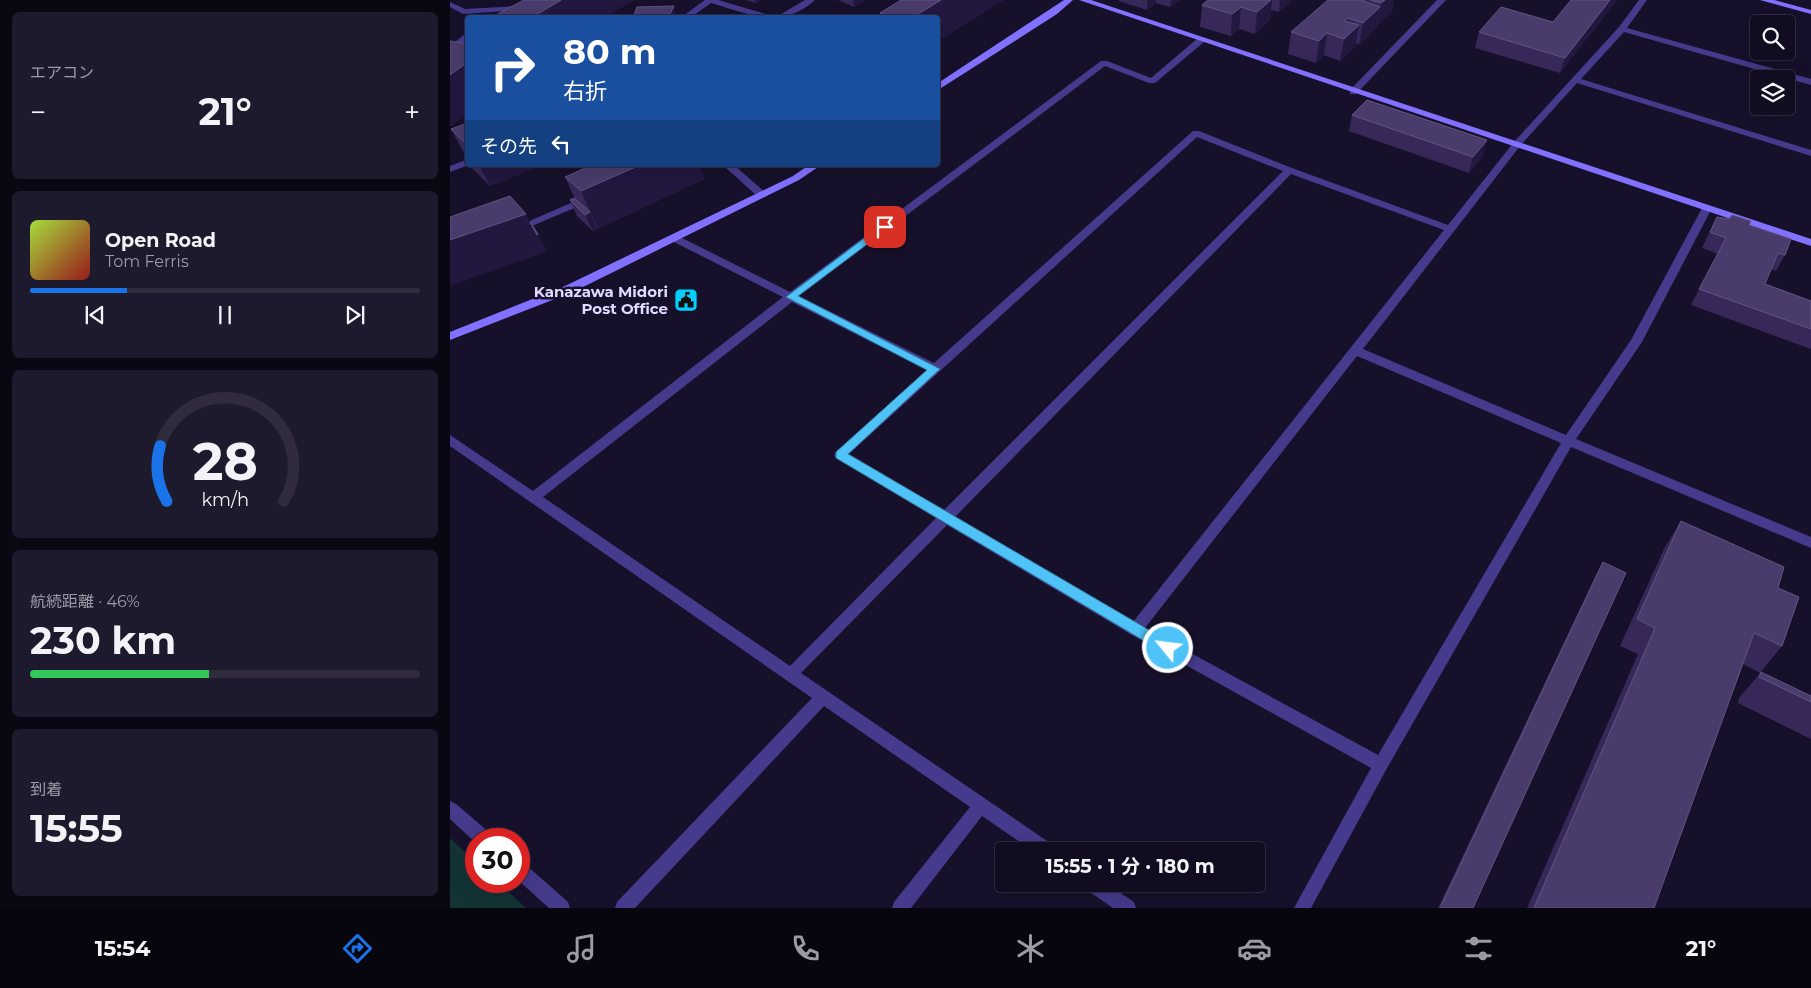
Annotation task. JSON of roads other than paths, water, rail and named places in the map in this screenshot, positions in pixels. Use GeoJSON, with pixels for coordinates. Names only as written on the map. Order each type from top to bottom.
{"type":"FeatureCollection","features":[{"type":"Feature","properties":{"kind":"street"},"geometry":{"type":"LineString","coordinates":[[688,15],[709,0],[762,15]]}},
{"type":"Feature","properties":{"kind":"street"},"geometry":{"type":"LineString","coordinates":[[784,15],[811,0]]}},
{"type":"Feature","properties":{"kind":"street"},"geometry":{"type":"LineString","coordinates":[[940,86],[1054,12],[1068,0]]}},
{"type":"Feature","properties":{"kind":"street"},"geometry":{"type":"LineString","coordinates":[[1083,0],[1353,92],[1517,144],[1811,242]]}},
{"type":"Feature","properties":{"kind":"street"},"geometry":{"type":"LineString","coordinates":[[1353,92],[1442,0]]}},
{"type":"Feature","properties":{"kind":"street"},"geometry":{"type":"LineString","coordinates":[[1135,630],[1517,144],[1622,29],[1642,0]]}},
{"type":"Feature","properties":{"kind":"street"},"geometry":{"type":"LineString","coordinates":[[1764,0],[1811,12]]}},
{"type":"Feature","properties":{"kind":"street"},"geometry":{"type":"LineString","coordinates":[[450,4],[463,12],[523,6],[507,15]]}},
{"type":"Feature","properties":{"kind":"street"},"geometry":{"type":"LineString","coordinates":[[1622,29],[1811,82]]}},
{"type":"Feature","properties":{"kind":"street"},"geometry":{"type":"LineString","coordinates":[[534,497],[791,297],[1104,63],[1152,81],[1201,40]]}},
{"type":"Feature","properties":{"kind":"street"},"geometry":{"type":"LineString","coordinates":[[450,50],[465,41]]}},
{"type":"Feature","properties":{"kind":"street"},"geometry":{"type":"LineString","coordinates":[[1575,80],[1811,153]]}},
{"type":"Feature","properties":{"kind":"street"},"geometry":{"type":"LineString","coordinates":[[1381,766],[1135,630],[840,455],[1196,133],[1289,170],[1450,229]]}},
{"type":"Feature","properties":{"kind":"street"},"geometry":{"type":"LineString","coordinates":[[450,169],[465,163]]}},
{"type":"Feature","properties":{"kind":"street"},"geometry":{"type":"LineString","coordinates":[[730,167],[762,195]]}},
{"type":"Feature","properties":{"kind":"street"},"geometry":{"type":"LineString","coordinates":[[450,336],[569,289],[762,195],[812,167]]}},
{"type":"Feature","properties":{"kind":"street"},"geometry":{"type":"LineString","coordinates":[[790,674],[1289,170]]}},
{"type":"Feature","properties":{"kind":"street"},"geometry":{"type":"LineString","coordinates":[[504,233],[595,196]]}},
{"type":"Feature","properties":{"kind":"street"},"geometry":{"type":"LineString","coordinates":[[1302,908],[1381,766],[1568,441],[1636,342],[1708,208]]}},
{"type":"Feature","properties":{"kind":"street"},"geometry":{"type":"LineString","coordinates":[[674,238],[935,369]]}},
{"type":"Feature","properties":{"kind":"street"},"geometry":{"type":"LineString","coordinates":[[1355,350],[1811,543]]}},
{"type":"Feature","properties":{"kind":"street"},"geometry":{"type":"LineString","coordinates":[[452,445],[534,497],[1034,842]]}},
{"type":"Feature","properties":{"kind":"street"},"geometry":{"type":"LineString","coordinates":[[623,908],[823,697]]}},
{"type":"Feature","properties":{"kind":"street"},"geometry":{"type":"LineString","coordinates":[[900,908],[981,805]]}},
{"type":"Feature","properties":{"kind":"street"},"geometry":{"type":"LineString","coordinates":[[450,809],[472,828]]}},
{"type":"Feature","properties":{"kind":"street"},"geometry":{"type":"LineString","coordinates":[[530,880],[562,908]]}},
{"type":"Feature","properties":{"kind":"street"},"geometry":{"type":"LineString","coordinates":[[1105,892],[1128,908]]}},
{"type":"Feature","properties":{"kind":"place","name":"Kanazawa Midori Post Office"},"geometry":{"type":"Point","coordinates":[686,300]}}]}
